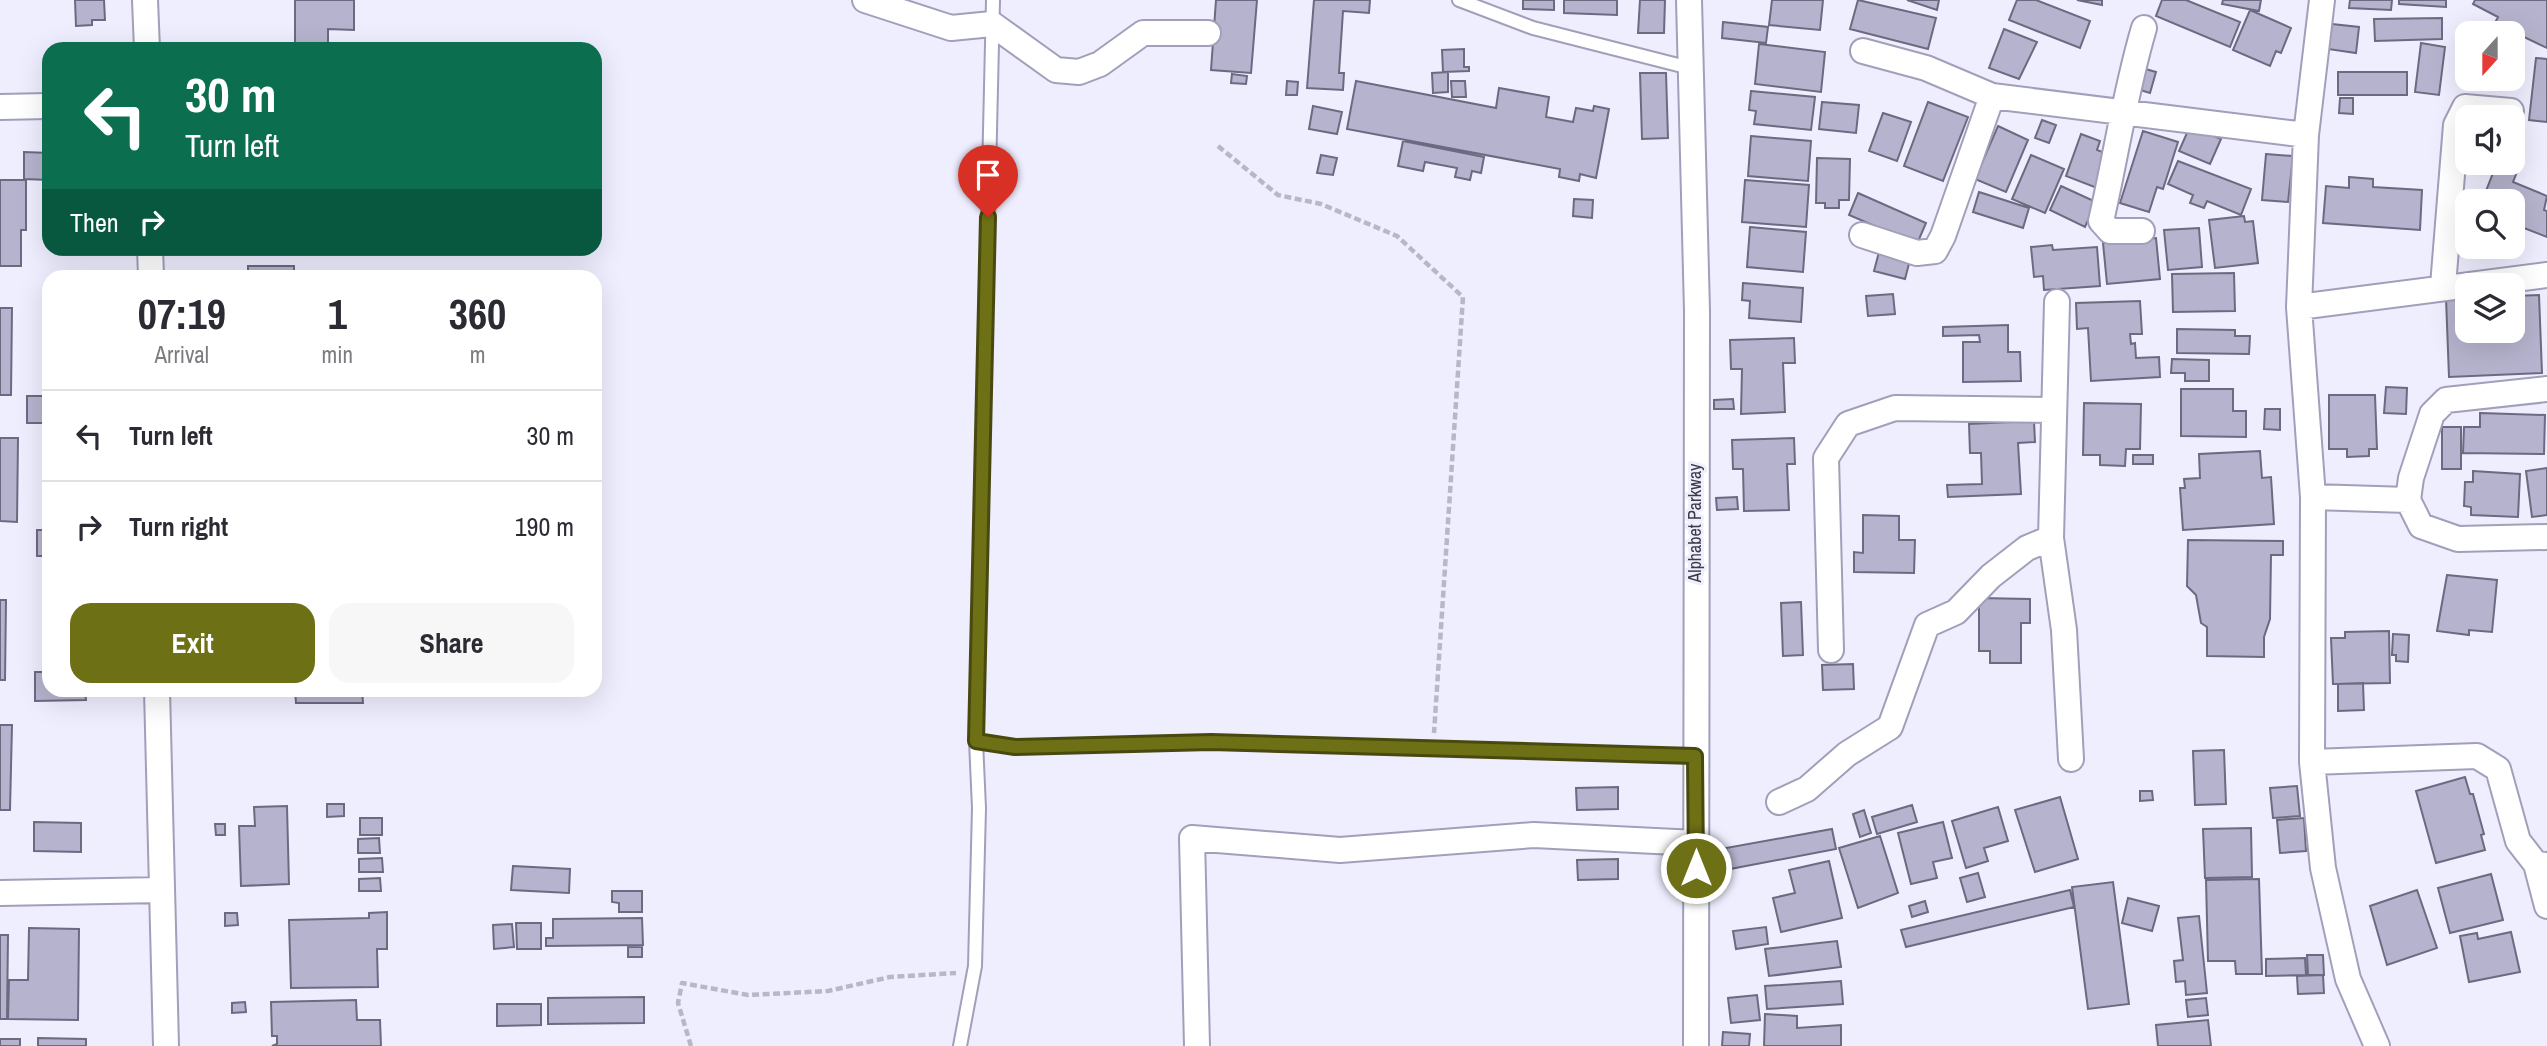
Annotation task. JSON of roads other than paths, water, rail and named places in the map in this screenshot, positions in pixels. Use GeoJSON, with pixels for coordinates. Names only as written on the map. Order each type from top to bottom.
{"type":"FeatureCollection","features":[{"type":"Feature","properties":{"kind":"street"},"geometry":{"type":"LineString","coordinates":[[145,0],[147,42]]}},
{"type":"Feature","properties":{"kind":"street"},"geometry":{"type":"LineString","coordinates":[[865,0],[951,28],[993,12],[1056,70],[1079,72],[1100,64],[1143,33],[1208,33]]}},
{"type":"Feature","properties":{"kind":"street","name":"Alphabet Parkway"},"geometry":{"type":"LineString","coordinates":[[1689,0],[1697,311],[1696,1046]]}},
{"type":"Feature","properties":{"kind":"street"},"geometry":{"type":"LineString","coordinates":[[2322,0],[2306,135],[2299,307],[2313,497],[2312,762],[2323,868],[2348,979],[2377,1046]]}},
{"type":"Feature","properties":{"kind":"street"},"geometry":{"type":"LineString","coordinates":[[2142,231],[2110,231],[2101,221],[2117,155],[2127,85],[2144,28]]}},
{"type":"Feature","properties":{"kind":"street"},"geometry":{"type":"LineString","coordinates":[[1863,51],[1926,68],[1992,96],[2306,135]]}},
{"type":"Feature","properties":{"kind":"street"},"geometry":{"type":"LineString","coordinates":[[1863,235],[1917,253],[1935,251],[1943,236],[1992,96]]}},
{"type":"Feature","properties":{"kind":"street"},"geometry":{"type":"LineString","coordinates":[[0,107],[42,106]]}},
{"type":"Feature","properties":{"kind":"street"},"geometry":{"type":"LineString","coordinates":[[2443,286],[2455,137]]}},
{"type":"Feature","properties":{"kind":"street"},"geometry":{"type":"LineString","coordinates":[[2299,307],[2443,286],[2547,275]]}},
{"type":"Feature","properties":{"kind":"street"},"geometry":{"type":"LineString","coordinates":[[2057,302],[2051,538],[2064,630],[2071,759]]}},
{"type":"Feature","properties":{"kind":"street"},"geometry":{"type":"LineString","coordinates":[[2547,389],[2446,400],[2432,414],[2408,500],[2421,526],[2458,539],[2547,537]]}},
{"type":"Feature","properties":{"kind":"street"},"geometry":{"type":"LineString","coordinates":[[1831,650],[1826,458],[1848,424],[1895,408],[2054,410]]}},
{"type":"Feature","properties":{"kind":"street"},"geometry":{"type":"LineString","coordinates":[[2313,497],[2408,500]]}},
{"type":"Feature","properties":{"kind":"street"},"geometry":{"type":"LineString","coordinates":[[1779,802],[1807,789],[1847,754],[1890,727],[1927,625],[1956,612],[1991,576],[2027,548],[2051,538]]}},
{"type":"Feature","properties":{"kind":"street"},"geometry":{"type":"LineString","coordinates":[[157,697],[166,1046]]}},
{"type":"Feature","properties":{"kind":"street"},"geometry":{"type":"LineString","coordinates":[[2312,762],[2477,756],[2498,769],[2518,841],[2541,865],[2547,906]]}},
{"type":"Feature","properties":{"kind":"street"},"geometry":{"type":"LineString","coordinates":[[1197,1046],[1192,838],[1340,850],[1534,835],[1696,843]]}},
{"type":"Feature","properties":{"kind":"street"},"geometry":{"type":"LineString","coordinates":[[0,893],[162,890]]}},
{"type":"Feature","properties":{"kind":"lane"},"geometry":{"type":"LineString","coordinates":[[1460,0],[1533,28],[1690,68]]}},
{"type":"Feature","properties":{"kind":"lane"},"geometry":{"type":"LineString","coordinates":[[960,1046],[975,966],[979,808],[976,741],[993,12]]}},
{"type":"Feature","properties":{"kind":"lane"},"geometry":{"type":"LineString","coordinates":[[976,741],[1015,747],[1211,742],[1695,756]]}}]}
